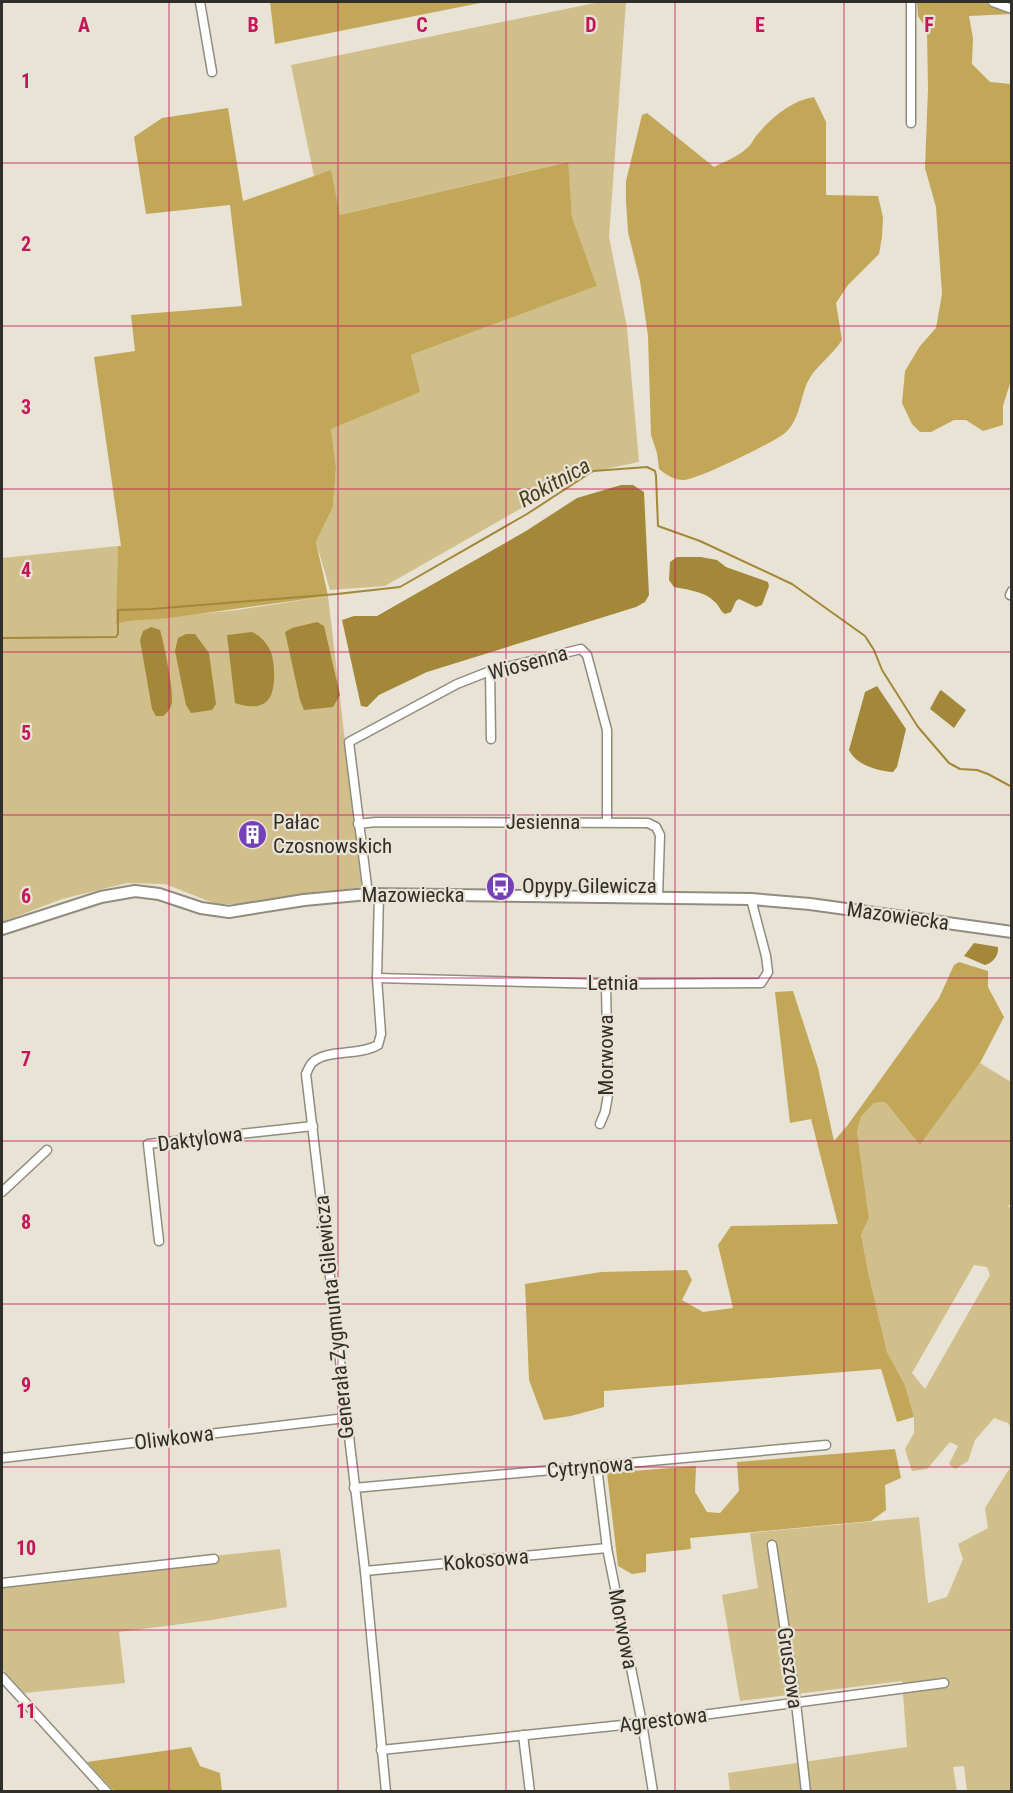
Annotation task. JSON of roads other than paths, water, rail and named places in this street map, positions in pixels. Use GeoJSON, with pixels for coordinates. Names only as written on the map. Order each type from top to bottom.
{"type":"FeatureCollection","features":[{"type":"Feature","properties":{"kind":"street"},"geometry":{"type":"LineString","coordinates":[[200,2],[212,72]]}},
{"type":"Feature","properties":{"kind":"street"},"geometry":{"type":"LineString","coordinates":[[911,2],[911,123]]}},
{"type":"Feature","properties":{"kind":"street"},"geometry":{"type":"LineString","coordinates":[[993,2],[1011,9]]}},
{"type":"Feature","properties":{"kind":"street","name":"Wiosenna"},"geometry":{"type":"LineString","coordinates":[[349,742],[457,684],[490,671],[581,649],[587,655],[607,730],[607,822]]}},
{"type":"Feature","properties":{"kind":"street"},"geometry":{"type":"LineString","coordinates":[[490,671],[491,739]]}},
{"type":"Feature","properties":{"kind":"street","name":"Generała Zygmunta Gilewicza"},"geometry":{"type":"LineString","coordinates":[[349,742],[358,824],[374,894],[381,1034],[378,1044],[369,1050],[323,1056],[312,1062],[306,1074],[345,1418],[365,1571],[386,1791]]}},
{"type":"Feature","properties":{"kind":"street","name":"Jesienna"},"geometry":{"type":"LineString","coordinates":[[358,824],[376,822],[648,823],[656,827],[660,835],[658,897]]}},
{"type":"Feature","properties":{"kind":"street","name":"Mazowiecka"},"geometry":{"type":"LineString","coordinates":[[2,929],[101,897],[125,892],[159,894],[211,911],[229,912],[304,900],[374,894],[752,899],[810,904],[1011,932]]}},
{"type":"Feature","properties":{"kind":"street","name":"Letnia"},"geometry":{"type":"LineString","coordinates":[[377,978],[606,984],[761,983],[768,972],[752,899]]}},
{"type":"Feature","properties":{"kind":"street","name":"Morwowa"},"geometry":{"type":"LineString","coordinates":[[600,1124],[608,1095],[606,984]]}},
{"type":"Feature","properties":{"kind":"street","name":"Daktylowa"},"geometry":{"type":"LineString","coordinates":[[159,1241],[148,1144],[313,1126]]}},
{"type":"Feature","properties":{"kind":"street"},"geometry":{"type":"LineString","coordinates":[[2,1192],[47,1150]]}},
{"type":"Feature","properties":{"kind":"street","name":"Oliwkowa"},"geometry":{"type":"LineString","coordinates":[[2,1458],[345,1418]]}},
{"type":"Feature","properties":{"kind":"street","name":"Cytrynowa"},"geometry":{"type":"LineString","coordinates":[[354,1488],[826,1446]]}},
{"type":"Feature","properties":{"kind":"street","name":"Morwowa"},"geometry":{"type":"LineString","coordinates":[[597,1467],[607,1548],[642,1723],[653,1791]]}},
{"type":"Feature","properties":{"kind":"street","name":"Gruszowa"},"geometry":{"type":"LineString","coordinates":[[772,1545],[796,1703],[806,1791]]}},
{"type":"Feature","properties":{"kind":"street","name":"Kokosowa"},"geometry":{"type":"LineString","coordinates":[[365,1571],[607,1548]]}},
{"type":"Feature","properties":{"kind":"street"},"geometry":{"type":"LineString","coordinates":[[2,1583],[214,1559]]}},
{"type":"Feature","properties":{"kind":"street"},"geometry":{"type":"LineString","coordinates":[[2,1677],[107,1791]]}},
{"type":"Feature","properties":{"kind":"street","name":"Agrestowa"},"geometry":{"type":"LineString","coordinates":[[381,1750],[642,1723],[944,1683]]}},
{"type":"Feature","properties":{"kind":"street"},"geometry":{"type":"LineString","coordinates":[[523,1735],[530,1791]]}},
{"type":"Feature","properties":{"kind":"waterway","name":"Rokitnica"},"geometry":{"type":"LineString","coordinates":[[2,638],[116,637],[118,610],[337,594],[400,587],[527,514],[593,471],[647,467],[655,471],[656,476],[658,526],[700,541],[792,584],[865,636],[882,670],[918,727],[949,763],[960,769],[977,770],[988,774],[1012,787]]}},
{"type":"Feature","properties":{"kind":"place","name":"Pałac Czosnowskich"},"geometry":{"type":"Point","coordinates":[252,834]}},
{"type":"Feature","properties":{"kind":"place","name":"Opypy Gilewicza"},"geometry":{"type":"Point","coordinates":[501,886]}}]}
